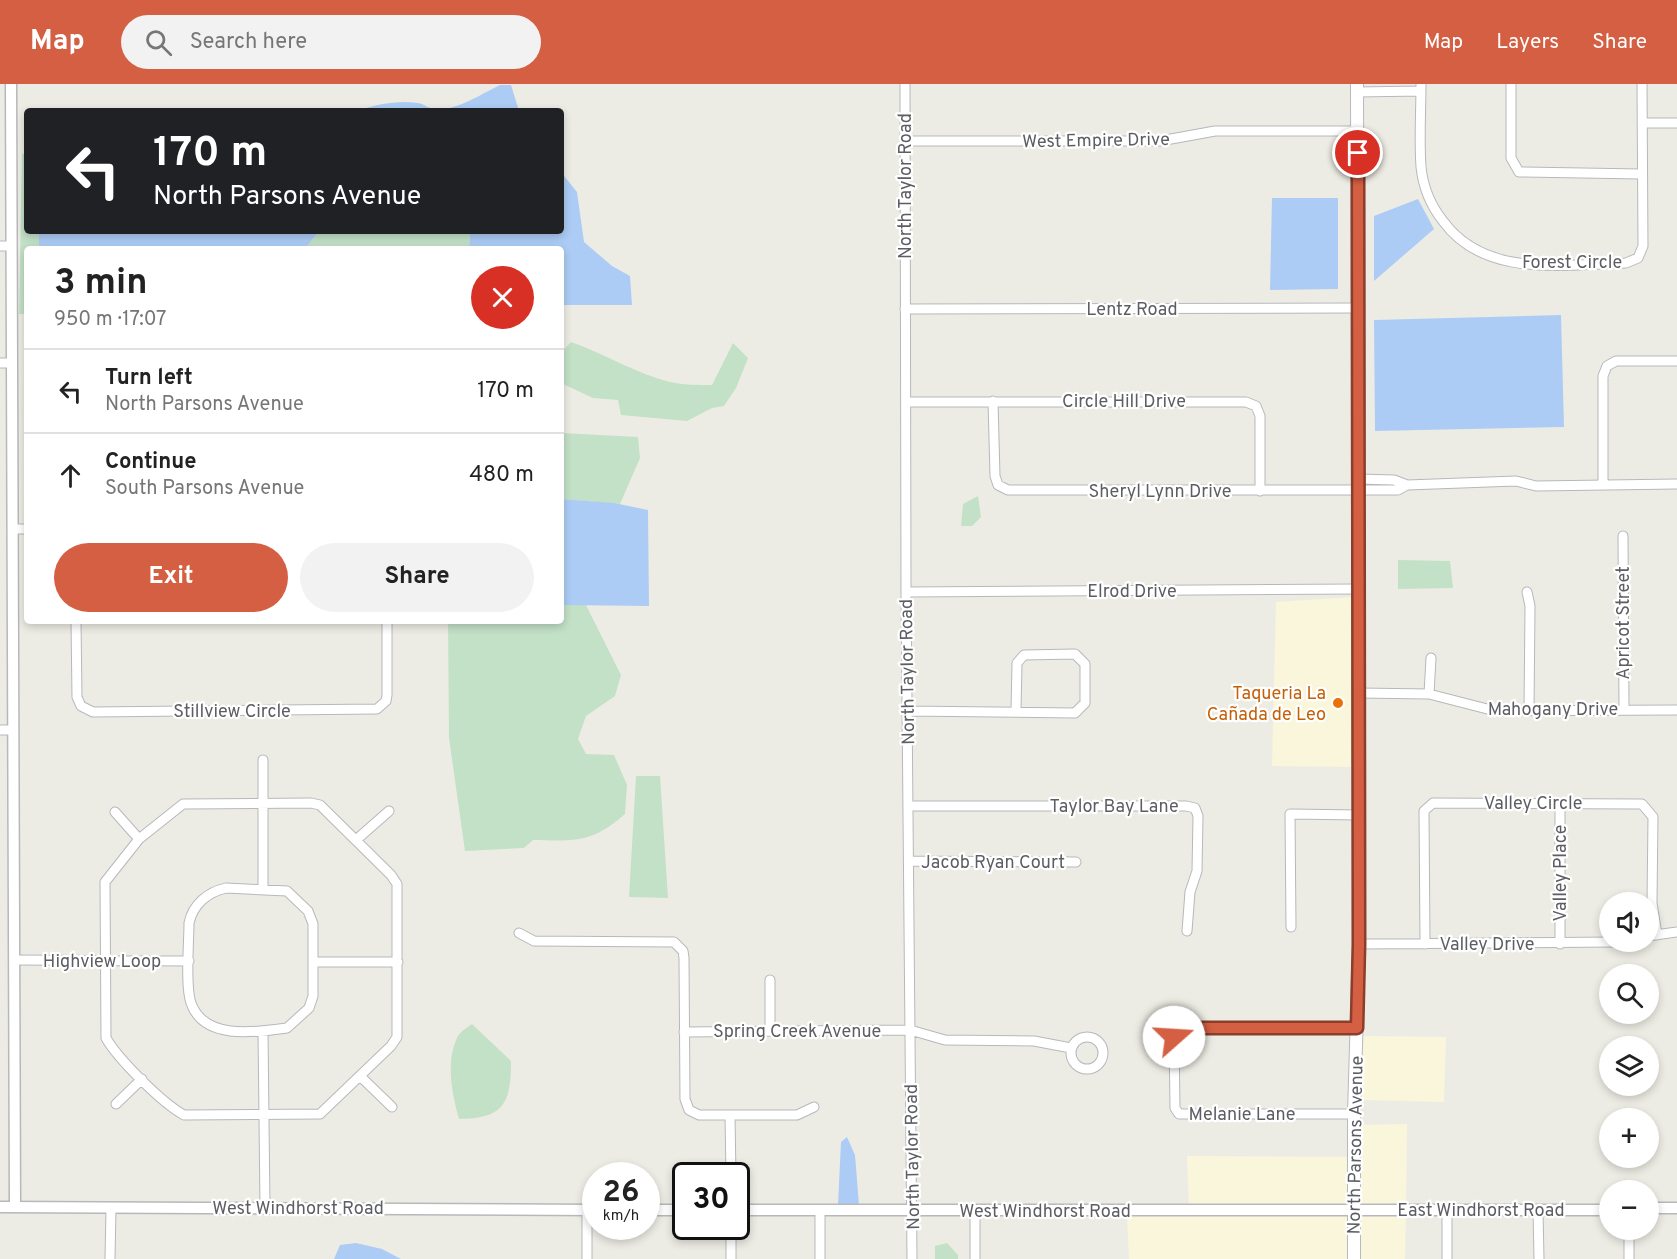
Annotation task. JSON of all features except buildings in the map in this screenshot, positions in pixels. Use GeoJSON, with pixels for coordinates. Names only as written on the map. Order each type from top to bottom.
{"type":"FeatureCollection","features":[{"type":"Feature","properties":{"kind":"main road","name":"North Parsons Avenue"},"geometry":{"type":"LineString","coordinates":[[1354,1259],[1354,1114],[1359,944],[1357,88]]}},
{"type":"Feature","properties":{"kind":"street"},"geometry":{"type":"LineString","coordinates":[[11,84],[5,246],[12,363],[15,1207]]}},
{"type":"Feature","properties":{"kind":"street","name":"North Taylor Road"},"geometry":{"type":"LineString","coordinates":[[905,84],[906,592],[912,1259]]}},
{"type":"Feature","properties":{"kind":"street"},"geometry":{"type":"LineString","coordinates":[[1511,84],[1511,158],[1519,172],[1641,174]]}},
{"type":"Feature","properties":{"kind":"street","name":"Forest Circle"},"geometry":{"type":"LineString","coordinates":[[1357,88],[1421,87],[1421,167],[1430,201],[1447,228],[1466,244],[1488,257],[1525,264],[1633,262],[1638,258],[1643,246],[1642,84]]}},
{"type":"Feature","properties":{"kind":"street"},"geometry":{"type":"LineString","coordinates":[[1642,123],[1677,123]]}},
{"type":"Feature","properties":{"kind":"street","name":"West Empire Drive"},"geometry":{"type":"LineString","coordinates":[[905,141],[1160,141],[1215,131],[1358,131]]}},
{"type":"Feature","properties":{"kind":"street","name":"Lentz Road"},"geometry":{"type":"LineString","coordinates":[[905,309],[1358,309]]}},
{"type":"Feature","properties":{"kind":"street"},"geometry":{"type":"LineString","coordinates":[[1603,485],[1603,376],[1607,366],[1616,361],[1677,360]]}},
{"type":"Feature","properties":{"kind":"street"},"geometry":{"type":"LineString","coordinates":[[0,363],[12,363]]}},
{"type":"Feature","properties":{"kind":"street","name":"Sheryl Lynn Drive"},"geometry":{"type":"LineString","coordinates":[[993,401],[994,476],[999,485],[1008,490],[1260,491],[1394,480],[1407,485],[1516,482],[1536,486],[1677,484]]}},
{"type":"Feature","properties":{"kind":"street","name":"Circle Hill Drive"},"geometry":{"type":"LineString","coordinates":[[906,402],[1251,403],[1260,416],[1260,491]]}},
{"type":"Feature","properties":{"kind":"street"},"geometry":{"type":"LineString","coordinates":[[13,529],[24,529]]}},
{"type":"Feature","properties":{"kind":"street","name":"Apricot Street"},"geometry":{"type":"LineString","coordinates":[[1623,536],[1624,710]]}},
{"type":"Feature","properties":{"kind":"street","name":"Elrod Drive"},"geometry":{"type":"LineString","coordinates":[[906,592],[1358,589]]}},
{"type":"Feature","properties":{"kind":"street"},"geometry":{"type":"LineString","coordinates":[[1527,592],[1530,606],[1529,710]]}},
{"type":"Feature","properties":{"kind":"street","name":"Stillview Circle"},"geometry":{"type":"LineString","coordinates":[[76,624],[77,697],[81,706],[93,712],[377,709],[386,701],[387,695],[387,624]]}},
{"type":"Feature","properties":{"kind":"street"},"geometry":{"type":"LineString","coordinates":[[907,711],[1016,711],[1024,713],[1080,711],[1085,703],[1083,659],[1074,654],[1024,655],[1017,663],[1016,711]]}},
{"type":"Feature","properties":{"kind":"street"},"geometry":{"type":"LineString","coordinates":[[1429,693],[1431,658]]}},
{"type":"Feature","properties":{"kind":"street","name":"Mahogany Drive"},"geometry":{"type":"LineString","coordinates":[[1359,693],[1429,693],[1478,708],[1677,710]]}},
{"type":"Feature","properties":{"kind":"street"},"geometry":{"type":"LineString","coordinates":[[0,730],[13,730]]}},
{"type":"Feature","properties":{"kind":"street"},"geometry":{"type":"LineString","coordinates":[[263,760],[263,888]]}},
{"type":"Feature","properties":{"kind":"street","name":"Valley Circle"},"geometry":{"type":"LineString","coordinates":[[1425,944],[1424,811],[1434,803],[1636,802],[1650,811],[1652,892]]}},
{"type":"Feature","properties":{"kind":"street"},"geometry":{"type":"LineString","coordinates":[[263,803],[320,805],[391,874],[397,884],[397,1037],[392,1046],[320,1114],[184,1115],[173,1109],[142,1079],[106,1038],[105,882],[139,839],[183,804],[263,803]]}},
{"type":"Feature","properties":{"kind":"street","name":"Valley Place"},"geometry":{"type":"LineString","coordinates":[[1560,803],[1560,944]]}},
{"type":"Feature","properties":{"kind":"street","name":"Taylor Bay Lane"},"geometry":{"type":"LineString","coordinates":[[908,806],[1186,806],[1195,808],[1198,816],[1197,872],[1190,892],[1187,931]]}},
{"type":"Feature","properties":{"kind":"street"},"geometry":{"type":"LineString","coordinates":[[356,840],[389,811]]}},
{"type":"Feature","properties":{"kind":"street"},"geometry":{"type":"LineString","coordinates":[[115,812],[139,839]]}},
{"type":"Feature","properties":{"kind":"street"},"geometry":{"type":"LineString","coordinates":[[1291,927],[1290,814],[1359,815]]}},
{"type":"Feature","properties":{"kind":"street","name":"Jacob Ryan Court"},"geometry":{"type":"LineString","coordinates":[[909,861],[1077,862]]}},
{"type":"Feature","properties":{"kind":"street"},"geometry":{"type":"LineString","coordinates":[[226,888],[263,888],[287,891],[308,911],[313,924],[313,996],[309,1008],[287,1028],[263,1031],[224,1031],[209,1025],[190,1002],[191,912],[211,891],[226,888]]}},
{"type":"Feature","properties":{"kind":"street"},"geometry":{"type":"LineString","coordinates":[[1659,935],[1677,932]]}},
{"type":"Feature","properties":{"kind":"street"},"geometry":{"type":"LineString","coordinates":[[519,933],[534,941],[674,942],[683,951],[684,958],[686,1105],[699,1115],[730,1116],[797,1115],[814,1107]]}},
{"type":"Feature","properties":{"kind":"street","name":"Valley Drive"},"geometry":{"type":"LineString","coordinates":[[1359,944],[1599,943]]}},
{"type":"Feature","properties":{"kind":"street","name":"Highview Loop"},"geometry":{"type":"LineString","coordinates":[[14,960],[189,961]]}},
{"type":"Feature","properties":{"kind":"street"},"geometry":{"type":"LineString","coordinates":[[313,962],[398,962]]}},
{"type":"Feature","properties":{"kind":"street"},"geometry":{"type":"LineString","coordinates":[[770,980],[770,1031]]}},
{"type":"Feature","properties":{"kind":"street","name":"Melanie Lane"},"geometry":{"type":"LineString","coordinates":[[1354,1114],[1179,1114],[1174,1104],[1174,1037],[1177,1031],[1184,1028],[1357,1028]]}},
{"type":"Feature","properties":{"kind":"street","name":"Spring Creek Avenue"},"geometry":{"type":"LineString","coordinates":[[684,1032],[910,1030],[945,1040],[1034,1041],[1071,1048]]}},
{"type":"Feature","properties":{"kind":"street"},"geometry":{"type":"LineString","coordinates":[[263,1031],[265,1208]]}},
{"type":"Feature","properties":{"kind":"street"},"geometry":{"type":"LineString","coordinates":[[360,1076],[392,1107]]}},
{"type":"Feature","properties":{"kind":"street"},"geometry":{"type":"LineString","coordinates":[[116,1104],[142,1079]]}},
{"type":"Feature","properties":{"kind":"street"},"geometry":{"type":"LineString","coordinates":[[730,1116],[730,1162]]}},
{"type":"Feature","properties":{"kind":"street","name":"West Windhorst Road"},"geometry":{"type":"LineString","coordinates":[[0,1207],[582,1210]]}},
{"type":"Feature","properties":{"kind":"street"},"geometry":{"type":"LineString","coordinates":[[110,1259],[111,1208]]}},
{"type":"Feature","properties":{"kind":"street"},"geometry":{"type":"LineString","coordinates":[[1659,1208],[1677,1208]]}},
{"type":"Feature","properties":{"kind":"street","name":"West Windhorst Road"},"geometry":{"type":"LineString","coordinates":[[750,1210],[1300,1212],[1353,1209]]}},
{"type":"Feature","properties":{"kind":"street","name":"East Windhorst Road"},"geometry":{"type":"LineString","coordinates":[[1353,1209],[1447,1212],[1599,1210]]}},
{"type":"Feature","properties":{"kind":"street"},"geometry":{"type":"LineString","coordinates":[[820,1210],[820,1259]]}},
{"type":"Feature","properties":{"kind":"street"},"geometry":{"type":"LineString","coordinates":[[1538,1210],[1539,1259]]}},
{"type":"Feature","properties":{"kind":"street"},"geometry":{"type":"LineString","coordinates":[[975,1211],[975,1259]]}},
{"type":"Feature","properties":{"kind":"street"},"geometry":{"type":"LineString","coordinates":[[1447,1212],[1447,1259]]}},
{"type":"Feature","properties":{"kind":"street"},"geometry":{"type":"LineString","coordinates":[[587,1259],[589,1240]]}},
{"type":"Feature","properties":{"kind":"street"},"geometry":{"type":"LineString","coordinates":[[731,1240],[731,1259]]}},
{"type":"Feature","properties":{"kind":"street"},"geometry":{"type":"LineString","coordinates":[[1629,1240],[1629,1259]]}},
{"type":"Feature","properties":{"kind":"shaded area"},"geometry":{"type":"Polygon","coordinates":[[[1354,597],[1355,767],[1272,766],[1276,602],[1354,597]]]}},
{"type":"Feature","properties":{"kind":"shaded area"},"geometry":{"type":"Polygon","coordinates":[[[1362,1036],[1446,1037],[1444,1102],[1362,1100],[1362,1036]]]}},
{"type":"Feature","properties":{"kind":"shaded area"},"geometry":{"type":"Polygon","coordinates":[[[1407,1124],[1406,1206],[1357,1205],[1358,1125],[1407,1124]]]}},
{"type":"Feature","properties":{"kind":"shaded area"},"geometry":{"type":"Polygon","coordinates":[[[1187,1156],[1350,1157],[1350,1205],[1189,1207],[1187,1156]]]}},
{"type":"Feature","properties":{"kind":"shaded area"},"geometry":{"type":"Polygon","coordinates":[[[1350,1213],[1350,1259],[1129,1259],[1127,1216],[1300,1216],[1350,1213]]]}},
{"type":"Feature","properties":{"kind":"shaded area"},"geometry":{"type":"Polygon","coordinates":[[[1357,1213],[1406,1215],[1405,1259],[1358,1259],[1357,1213]]]}},
{"type":"Feature","properties":{"kind":"green space"},"geometry":{"type":"Polygon","coordinates":[[[22,154],[24,154],[24,234],[39,234],[39,246],[24,246],[24,314],[19,314],[22,154]]]}},
{"type":"Feature","properties":{"kind":"green space"},"geometry":{"type":"Polygon","coordinates":[[[317,234],[470,234],[469,246],[307,246],[317,234]]]}},
{"type":"Feature","properties":{"kind":"green space"},"geometry":{"type":"Polygon","coordinates":[[[571,342],[645,374],[685,384],[712,385],[733,343],[748,358],[736,388],[724,406],[712,408],[687,421],[621,415],[618,400],[593,398],[564,384],[564,350],[571,342]]]}},
{"type":"Feature","properties":{"kind":"green space"},"geometry":{"type":"Polygon","coordinates":[[[564,433],[638,437],[640,458],[620,504],[564,499],[564,433]]]}},
{"type":"Feature","properties":{"kind":"green space"},"geometry":{"type":"Polygon","coordinates":[[[978,496],[981,517],[972,526],[961,526],[963,504],[978,496]]]}},
{"type":"Feature","properties":{"kind":"green space"},"geometry":{"type":"Polygon","coordinates":[[[1398,560],[1450,561],[1453,588],[1398,589],[1398,560]]]}},
{"type":"Feature","properties":{"kind":"green space"},"geometry":{"type":"Polygon","coordinates":[[[564,605],[586,605],[621,675],[615,696],[586,716],[578,739],[586,754],[614,755],[627,785],[625,814],[603,830],[583,838],[533,840],[524,848],[465,851],[449,738],[448,624],[564,624],[564,605]]]}},
{"type":"Feature","properties":{"kind":"green space"},"geometry":{"type":"Polygon","coordinates":[[[636,776],[660,776],[668,898],[629,897],[636,776]]]}},
{"type":"Feature","properties":{"kind":"green space"},"geometry":{"type":"Polygon","coordinates":[[[472,1024],[511,1061],[511,1075],[507,1097],[496,1111],[487,1116],[459,1119],[452,1088],[452,1056],[458,1036],[472,1024]]]}},
{"type":"Feature","properties":{"kind":"green space"},"geometry":{"type":"Polygon","coordinates":[[[947,1243],[958,1255],[958,1259],[935,1259],[935,1246],[947,1243]]]}},
{"type":"Feature","properties":{"kind":"water"},"geometry":{"type":"Polygon","coordinates":[[[500,85],[511,85],[518,108],[448,108],[469,101],[500,85]]]}},
{"type":"Feature","properties":{"kind":"water"},"geometry":{"type":"Polygon","coordinates":[[[395,102],[418,103],[430,108],[369,108],[395,102]]]}},
{"type":"Feature","properties":{"kind":"water"},"geometry":{"type":"Polygon","coordinates":[[[564,176],[577,192],[584,242],[612,266],[630,276],[632,305],[564,305],[564,246],[469,246],[470,234],[564,234],[564,176]]]}},
{"type":"Feature","properties":{"kind":"water"},"geometry":{"type":"Polygon","coordinates":[[[1272,198],[1338,198],[1338,289],[1270,290],[1272,198]]]}},
{"type":"Feature","properties":{"kind":"water"},"geometry":{"type":"Polygon","coordinates":[[[1418,199],[1434,229],[1374,281],[1374,216],[1418,199]]]}},
{"type":"Feature","properties":{"kind":"water"},"geometry":{"type":"Polygon","coordinates":[[[39,234],[317,234],[307,246],[39,246],[39,234]]]}},
{"type":"Feature","properties":{"kind":"water"},"geometry":{"type":"Polygon","coordinates":[[[1561,315],[1564,427],[1375,431],[1374,320],[1561,315]]]}},
{"type":"Feature","properties":{"kind":"water"},"geometry":{"type":"Polygon","coordinates":[[[564,499],[614,503],[648,510],[649,606],[564,605],[564,499]]]}},
{"type":"Feature","properties":{"kind":"water"},"geometry":{"type":"Polygon","coordinates":[[[847,1137],[855,1155],[859,1205],[838,1205],[841,1142],[847,1137]]]}},
{"type":"Feature","properties":{"kind":"water"},"geometry":{"type":"Polygon","coordinates":[[[356,1243],[382,1249],[401,1259],[334,1259],[340,1245],[356,1243]]]}},
{"type":"Feature","properties":{"kind":"place","name":"Taqueria La Cañada de Leo"},"geometry":{"type":"Point","coordinates":[1338,703]}},
{"type":"Feature","properties":{"kind":"route"},"geometry":{"type":"LineString","coordinates":[[1174,1037],[1177,1031],[1184,1028],[1357,1028],[1359,944],[1358,153]]}}]}
